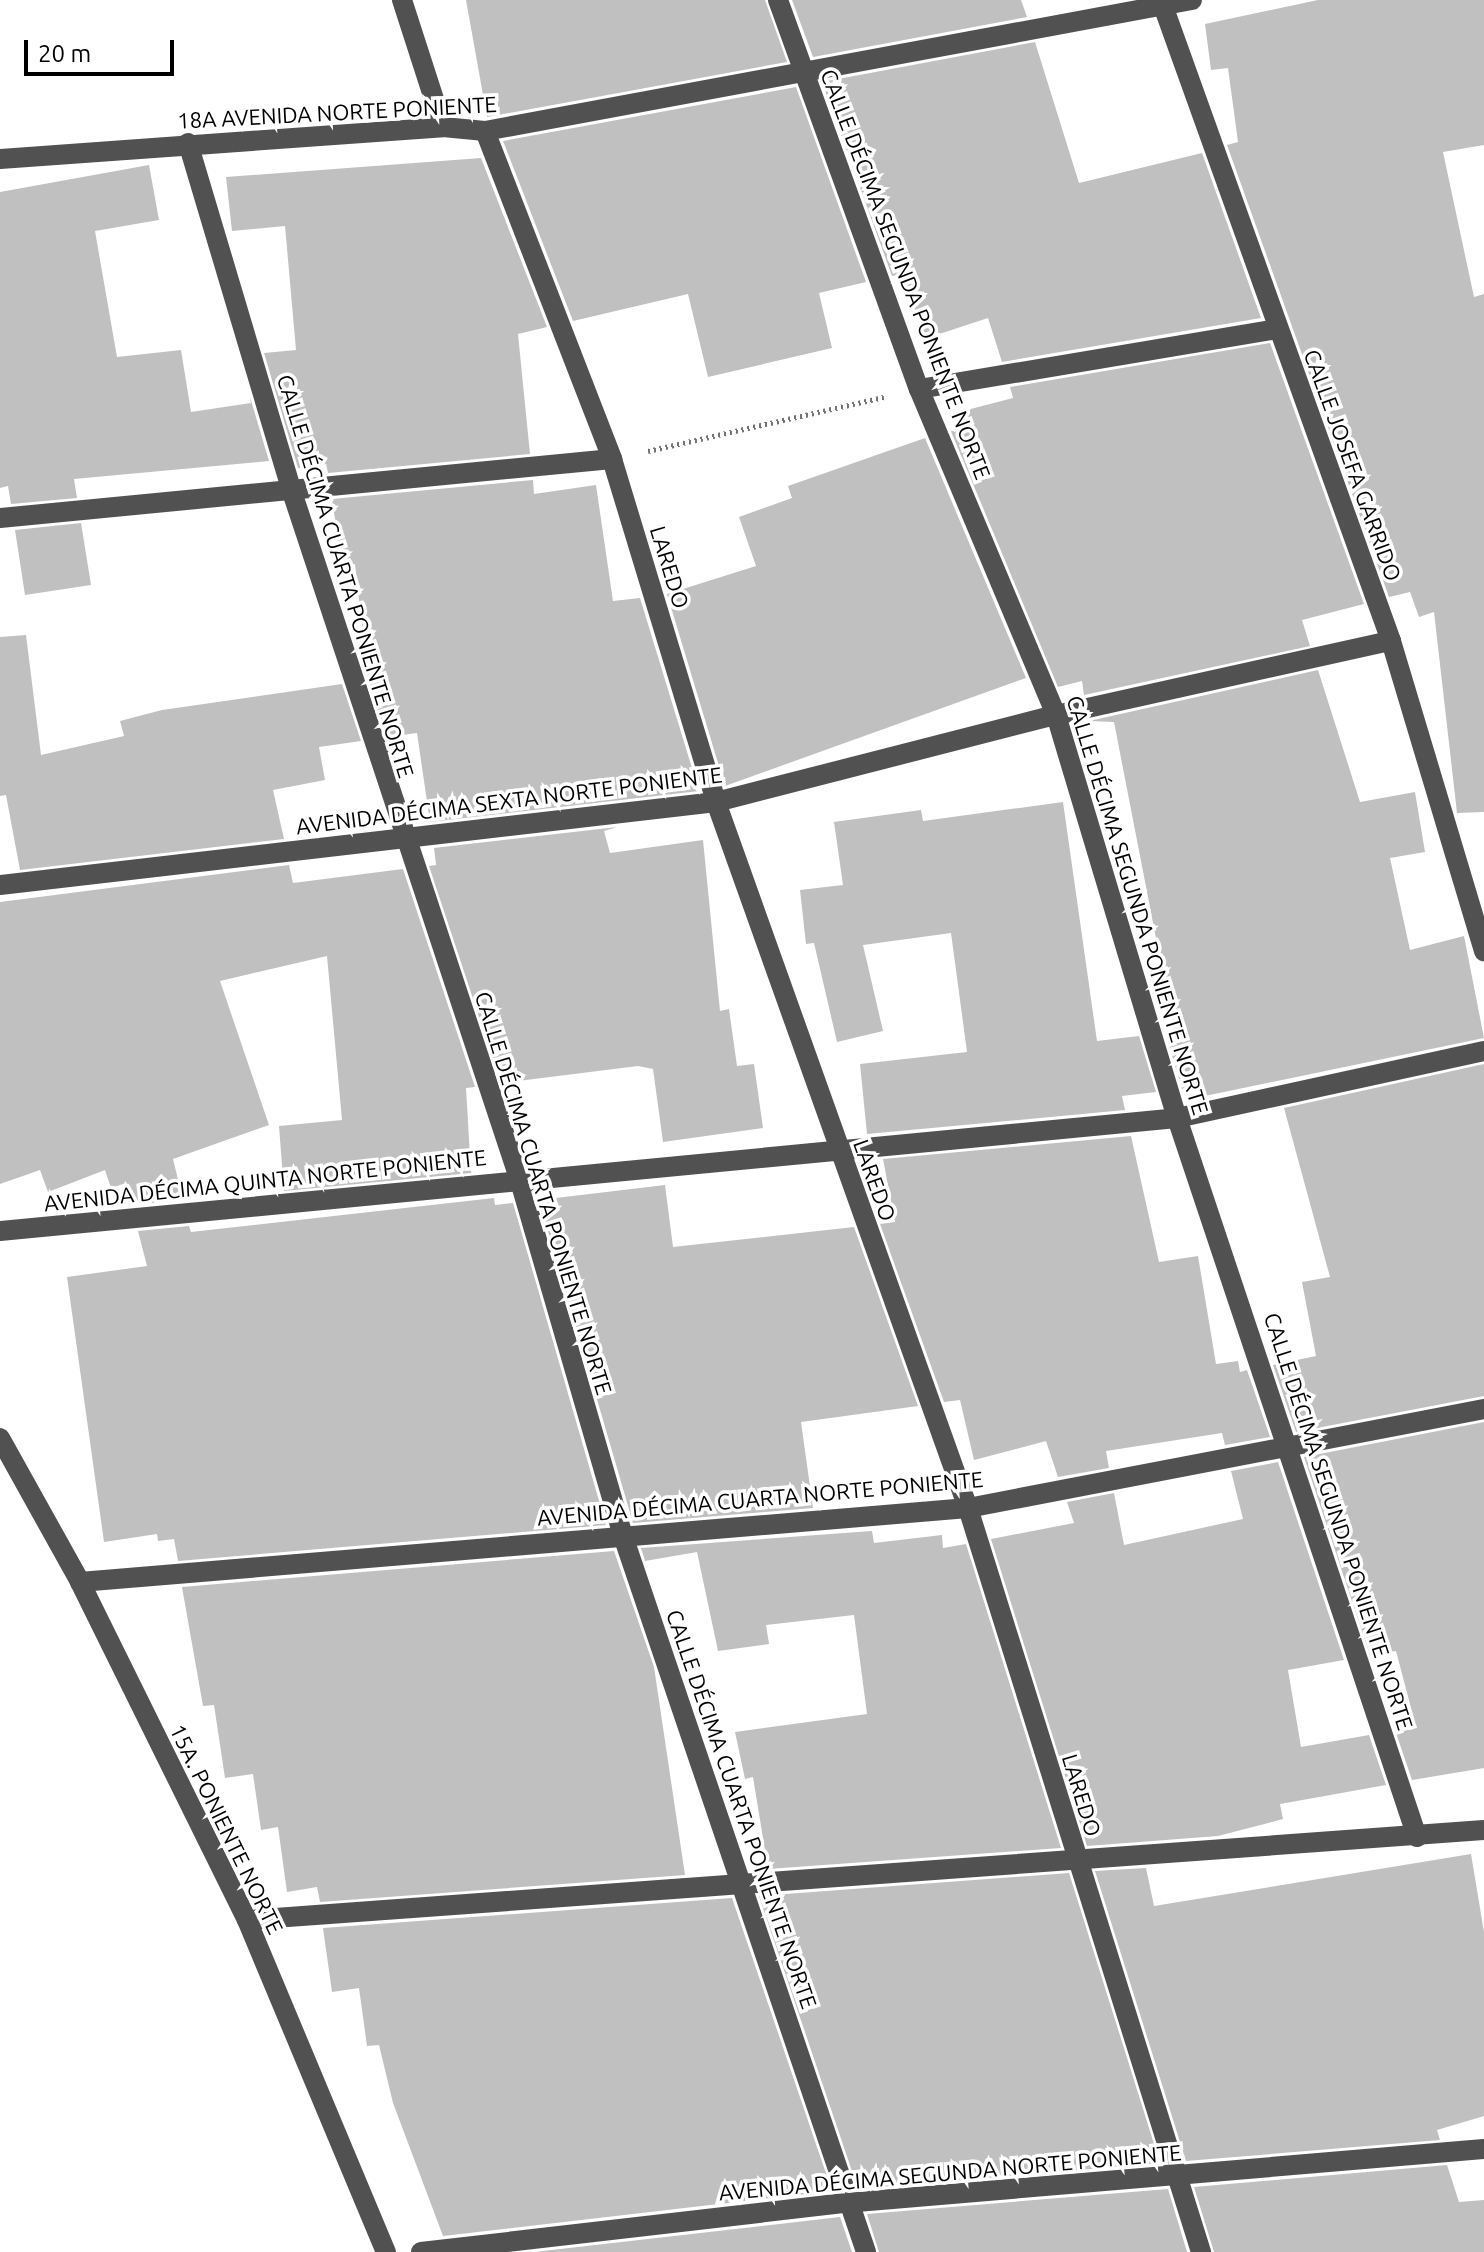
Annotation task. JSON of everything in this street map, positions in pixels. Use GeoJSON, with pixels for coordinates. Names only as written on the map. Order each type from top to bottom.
{"type":"FeatureCollection","features":[{"type":"Feature","properties":{"kind":"street"},"geometry":{"type":"LineString","coordinates":[[402,0],[443,127]]}},
{"type":"Feature","properties":{"kind":"street","name":"CALLE DÉCIMA SEGUNDA PONIENTE NORTE"},"geometry":{"type":"LineString","coordinates":[[778,0],[919,389],[1056,715],[1177,1118],[1290,1442],[1417,1837]]}},
{"type":"Feature","properties":{"kind":"street","name":"18A AVENIDA NORTE PONIENTE"},"geometry":{"type":"LineString","coordinates":[[0,159],[188,143],[443,127],[485,131],[806,76],[1192,0]]}},
{"type":"Feature","properties":{"kind":"street","name":"CALLE JOSEFA GARRIDO"},"geometry":{"type":"LineString","coordinates":[[1163,4],[1391,641],[1484,951]]}},
{"type":"Feature","properties":{"kind":"street","name":"LAREDO"},"geometry":{"type":"LineString","coordinates":[[485,131],[612,459],[716,802],[968,1508],[1173,2175],[1201,2252]]}},
{"type":"Feature","properties":{"kind":"street","name":"CALLE DÉCIMA CUARTA PONIENTE NORTE"},"geometry":{"type":"LineString","coordinates":[[188,143],[291,489],[403,836],[519,1178],[622,1533],[744,1880],[845,2203],[866,2252]]}},
{"type":"Feature","properties":{"kind":"street"},"geometry":{"type":"LineString","coordinates":[[919,389],[1277,329]]}},
{"type":"Feature","properties":{"kind":"street"},"geometry":{"type":"LineString","coordinates":[[0,518],[612,459]]}},
{"type":"Feature","properties":{"kind":"street","name":"AVENIDA DÉCIMA SEXTA NORTE PONIENTE"},"geometry":{"type":"LineString","coordinates":[[0,885],[716,802],[1056,715],[1391,641]]}},
{"type":"Feature","properties":{"kind":"street","name":"AVENIDA DÉCIMA QUINTA NORTE PONIENTE"},"geometry":{"type":"LineString","coordinates":[[0,1231],[519,1178],[840,1153],[1177,1118],[1484,1051]]}},
{"type":"Feature","properties":{"kind":"street","name":"AVENIDA DÉCIMA CUARTA NORTE PONIENTE"},"geometry":{"type":"LineString","coordinates":[[80,1582],[622,1533],[968,1508],[1290,1442],[1484,1409]]}},
{"type":"Feature","properties":{"kind":"street","name":"15A. PONIENTE NORTE"},"geometry":{"type":"LineString","coordinates":[[0,1438],[80,1582],[247,1920],[386,2252]]}},
{"type":"Feature","properties":{"kind":"street"},"geometry":{"type":"LineString","coordinates":[[247,1920],[744,1880],[1077,1861],[1484,1830]]}},
{"type":"Feature","properties":{"kind":"street","name":"AVENIDA DÉCIMA SEGUNDA NORTE PONIENTE"},"geometry":{"type":"LineString","coordinates":[[421,2252],[845,2203],[1484,2149]]}},
{"type":"Feature","properties":{"kind":"path"},"geometry":{"type":"LineString","coordinates":[[612,459],[919,389]]}},
{"type":"Feature","properties":{"kind":"building"},"geometry":{"type":"Polygon","coordinates":[[[466,0],[765,0],[787,62],[487,117],[466,0]]]}},
{"type":"Feature","properties":{"kind":"building"},"geometry":{"type":"Polygon","coordinates":[[[792,0],[1021,0],[1027,17],[813,57],[792,0]]]}},
{"type":"Feature","properties":{"kind":"building"},"geometry":{"type":"Polygon","coordinates":[[[1318,0],[1484,0],[1484,145],[1443,152],[1474,297],[1484,294],[1484,812],[1457,813],[1434,612],[1419,617],[1410,592],[1389,597],[1227,145],[1238,142],[1228,68],[1211,70],[1205,24],[1318,0]]]}},
{"type":"Feature","properties":{"kind":"building"},"geometry":{"type":"Polygon","coordinates":[[[1035,42],[1079,183],[1202,153],[1261,318],[1002,362],[988,318],[924,339],[904,274],[892,276],[822,82],[1035,42]]]}},
{"type":"Feature","properties":{"kind":"building"},"geometry":{"type":"Polygon","coordinates":[[[796,87],[866,282],[819,293],[832,348],[708,377],[688,294],[573,321],[503,141],[796,87]]]}},
{"type":"Feature","properties":{"kind":"building"},"geometry":{"type":"Polygon","coordinates":[[[481,158],[547,327],[518,334],[530,454],[328,473],[326,464],[298,468],[264,353],[296,350],[285,226],[232,231],[226,177],[481,158]]]}},
{"type":"Feature","properties":{"kind":"building"},"geometry":{"type":"Polygon","coordinates":[[[149,165],[159,220],[95,231],[117,357],[181,350],[191,412],[251,403],[250,397],[269,461],[74,479],[77,498],[11,504],[8,486],[0,488],[0,192],[149,165]]]}},
{"type":"Feature","properties":{"kind":"building"},"geometry":{"type":"Polygon","coordinates":[[[1270,343],[1364,604],[1302,620],[1310,646],[1084,695],[1082,681],[1058,687],[950,429],[966,424],[963,411],[1013,398],[1010,387],[1270,343]]]}},
{"type":"Feature","properties":{"kind":"building"},"geometry":{"type":"Polygon","coordinates":[[[925,438],[1026,678],[725,786],[667,594],[756,566],[739,517],[792,498],[788,486],[925,438]]]}},
{"type":"Feature","properties":{"kind":"building"},"geometry":{"type":"Polygon","coordinates":[[[533,480],[534,494],[596,485],[613,601],[640,598],[699,791],[430,822],[417,733],[387,737],[368,679],[355,564],[342,566],[332,499],[533,480]]]}},
{"type":"Feature","properties":{"kind":"building"},"geometry":{"type":"Polygon","coordinates":[[[81,523],[91,585],[25,595],[15,530],[81,523]]]}},
{"type":"Feature","properties":{"kind":"building"},"geometry":{"type":"Polygon","coordinates":[[[26,635],[41,755],[124,736],[120,721],[162,710],[342,684],[361,741],[319,747],[325,780],[273,790],[284,839],[20,870],[6,795],[0,796],[0,637],[26,635]]]}},
{"type":"Feature","properties":{"kind":"building"},"geometry":{"type":"Polygon","coordinates":[[[1318,670],[1360,802],[1415,792],[1425,852],[1390,858],[1410,950],[1464,936],[1484,1038],[1200,1097],[1197,1087],[1182,1089],[1165,1032],[1174,1031],[1114,722],[1089,721],[1318,670]]]}},
{"type":"Feature","properties":{"kind":"building"},"geometry":{"type":"Polygon","coordinates":[[[1063,802],[1097,1041],[1139,1036],[1156,1092],[1122,1096],[1125,1110],[867,1134],[860,1064],[967,1052],[951,933],[863,945],[883,1031],[837,1042],[814,943],[806,944],[800,890],[843,885],[834,822],[921,810],[923,821],[1063,802]]]}},
{"type":"Feature","properties":{"kind":"building"},"geometry":{"type":"Polygon","coordinates":[[[617,827],[604,831],[610,853],[703,840],[720,1011],[729,1009],[737,1066],[754,1064],[763,1128],[663,1142],[653,1069],[638,1066],[501,1083],[429,866],[436,865],[434,848],[617,827]]]}},
{"type":"Feature","properties":{"kind":"building"},"geometry":{"type":"Polygon","coordinates":[[[289,865],[293,883],[403,869],[475,1087],[466,1088],[471,1173],[284,1191],[279,1126],[342,1120],[327,956],[220,981],[269,1125],[173,1159],[183,1200],[131,1205],[126,1183],[111,1188],[105,1170],[48,1192],[40,1170],[0,1184],[0,902],[289,865]]]}},
{"type":"Feature","properties":{"kind":"building"},"geometry":{"type":"Polygon","coordinates":[[[1484,1064],[1484,1396],[1296,1432],[1273,1365],[1316,1356],[1302,1282],[1330,1277],[1284,1108],[1484,1064]]]}},
{"type":"Feature","properties":{"kind":"building"},"geometry":{"type":"Polygon","coordinates":[[[1131,1136],[1159,1262],[1198,1256],[1216,1364],[1238,1361],[1240,1372],[1247,1370],[1270,1437],[1225,1445],[1222,1433],[1106,1451],[1109,1468],[1058,1477],[1046,1441],[974,1460],[960,1400],[944,1402],[880,1224],[895,1222],[883,1159],[1131,1136]]]}},
{"type":"Feature","properties":{"kind":"building"},"geometry":{"type":"Polygon","coordinates":[[[665,1185],[673,1247],[854,1227],[918,1406],[801,1422],[813,1508],[633,1523],[539,1200],[665,1185]]]}},
{"type":"Feature","properties":{"kind":"building"},"geometry":{"type":"Polygon","coordinates":[[[494,1198],[495,1205],[513,1203],[606,1525],[178,1561],[174,1539],[158,1541],[157,1534],[104,1542],[67,1277],[147,1266],[138,1231],[189,1226],[191,1232],[494,1198]]]}},
{"type":"Feature","properties":{"kind":"building"},"geometry":{"type":"Polygon","coordinates":[[[1484,1422],[1484,1768],[1412,1780],[1395,1730],[1416,1727],[1396,1651],[1370,1655],[1304,1457],[1484,1422]]]}},
{"type":"Feature","properties":{"kind":"building"},"geometry":{"type":"Polygon","coordinates":[[[1278,1462],[1344,1660],[1288,1670],[1301,1747],[1369,1735],[1386,1785],[1280,1804],[1283,1819],[1218,1836],[1087,1846],[991,1539],[1074,1523],[1067,1502],[1114,1493],[1124,1545],[1243,1519],[1231,1471],[1278,1462]]]}},
{"type":"Feature","properties":{"kind":"building"},"geometry":{"type":"Polygon","coordinates":[[[872,1531],[874,1543],[942,1535],[943,1548],[966,1544],[1061,1848],[768,1869],[753,1777],[745,1779],[735,1732],[867,1714],[854,1615],[766,1625],[769,1644],[718,1651],[697,1552],[645,1561],[641,1548],[872,1531]]]}},
{"type":"Feature","properties":{"kind":"building"},"geometry":{"type":"Polygon","coordinates":[[[614,1551],[654,1667],[685,1875],[320,1902],[317,1887],[287,1892],[278,1827],[261,1830],[253,1774],[225,1778],[214,1705],[203,1706],[182,1587],[614,1551]]]}},
{"type":"Feature","properties":{"kind":"building"},"geometry":{"type":"Polygon","coordinates":[[[1471,1854],[1484,1932],[1484,2116],[1437,2130],[1440,2140],[1186,2161],[1095,1871],[1146,1868],[1154,1906],[1471,1854]]]}},
{"type":"Feature","properties":{"kind":"building"},"geometry":{"type":"Polygon","coordinates":[[[1069,1873],[1160,2163],[858,2189],[759,1896],[1069,1873]]]}},
{"type":"Feature","properties":{"kind":"building"},"geometry":{"type":"Polygon","coordinates":[[[732,1898],[832,2191],[443,2236],[393,2103],[379,2045],[367,2046],[359,1988],[332,1992],[323,1928],[732,1898]]]}},
{"type":"Feature","properties":{"kind":"building"},"geometry":{"type":"Polygon","coordinates":[[[1447,2165],[1459,2202],[1484,2200],[1484,2252],[1214,2252],[1194,2187],[1447,2165]]]}},
{"type":"Feature","properties":{"kind":"building"},"geometry":{"type":"Polygon","coordinates":[[[1168,2189],[1187,2252],[879,2252],[867,2214],[1168,2189]]]}},
{"type":"Feature","properties":{"kind":"building"},"geometry":{"type":"Polygon","coordinates":[[[840,2217],[852,2252],[534,2252],[840,2217]]]}}]}
